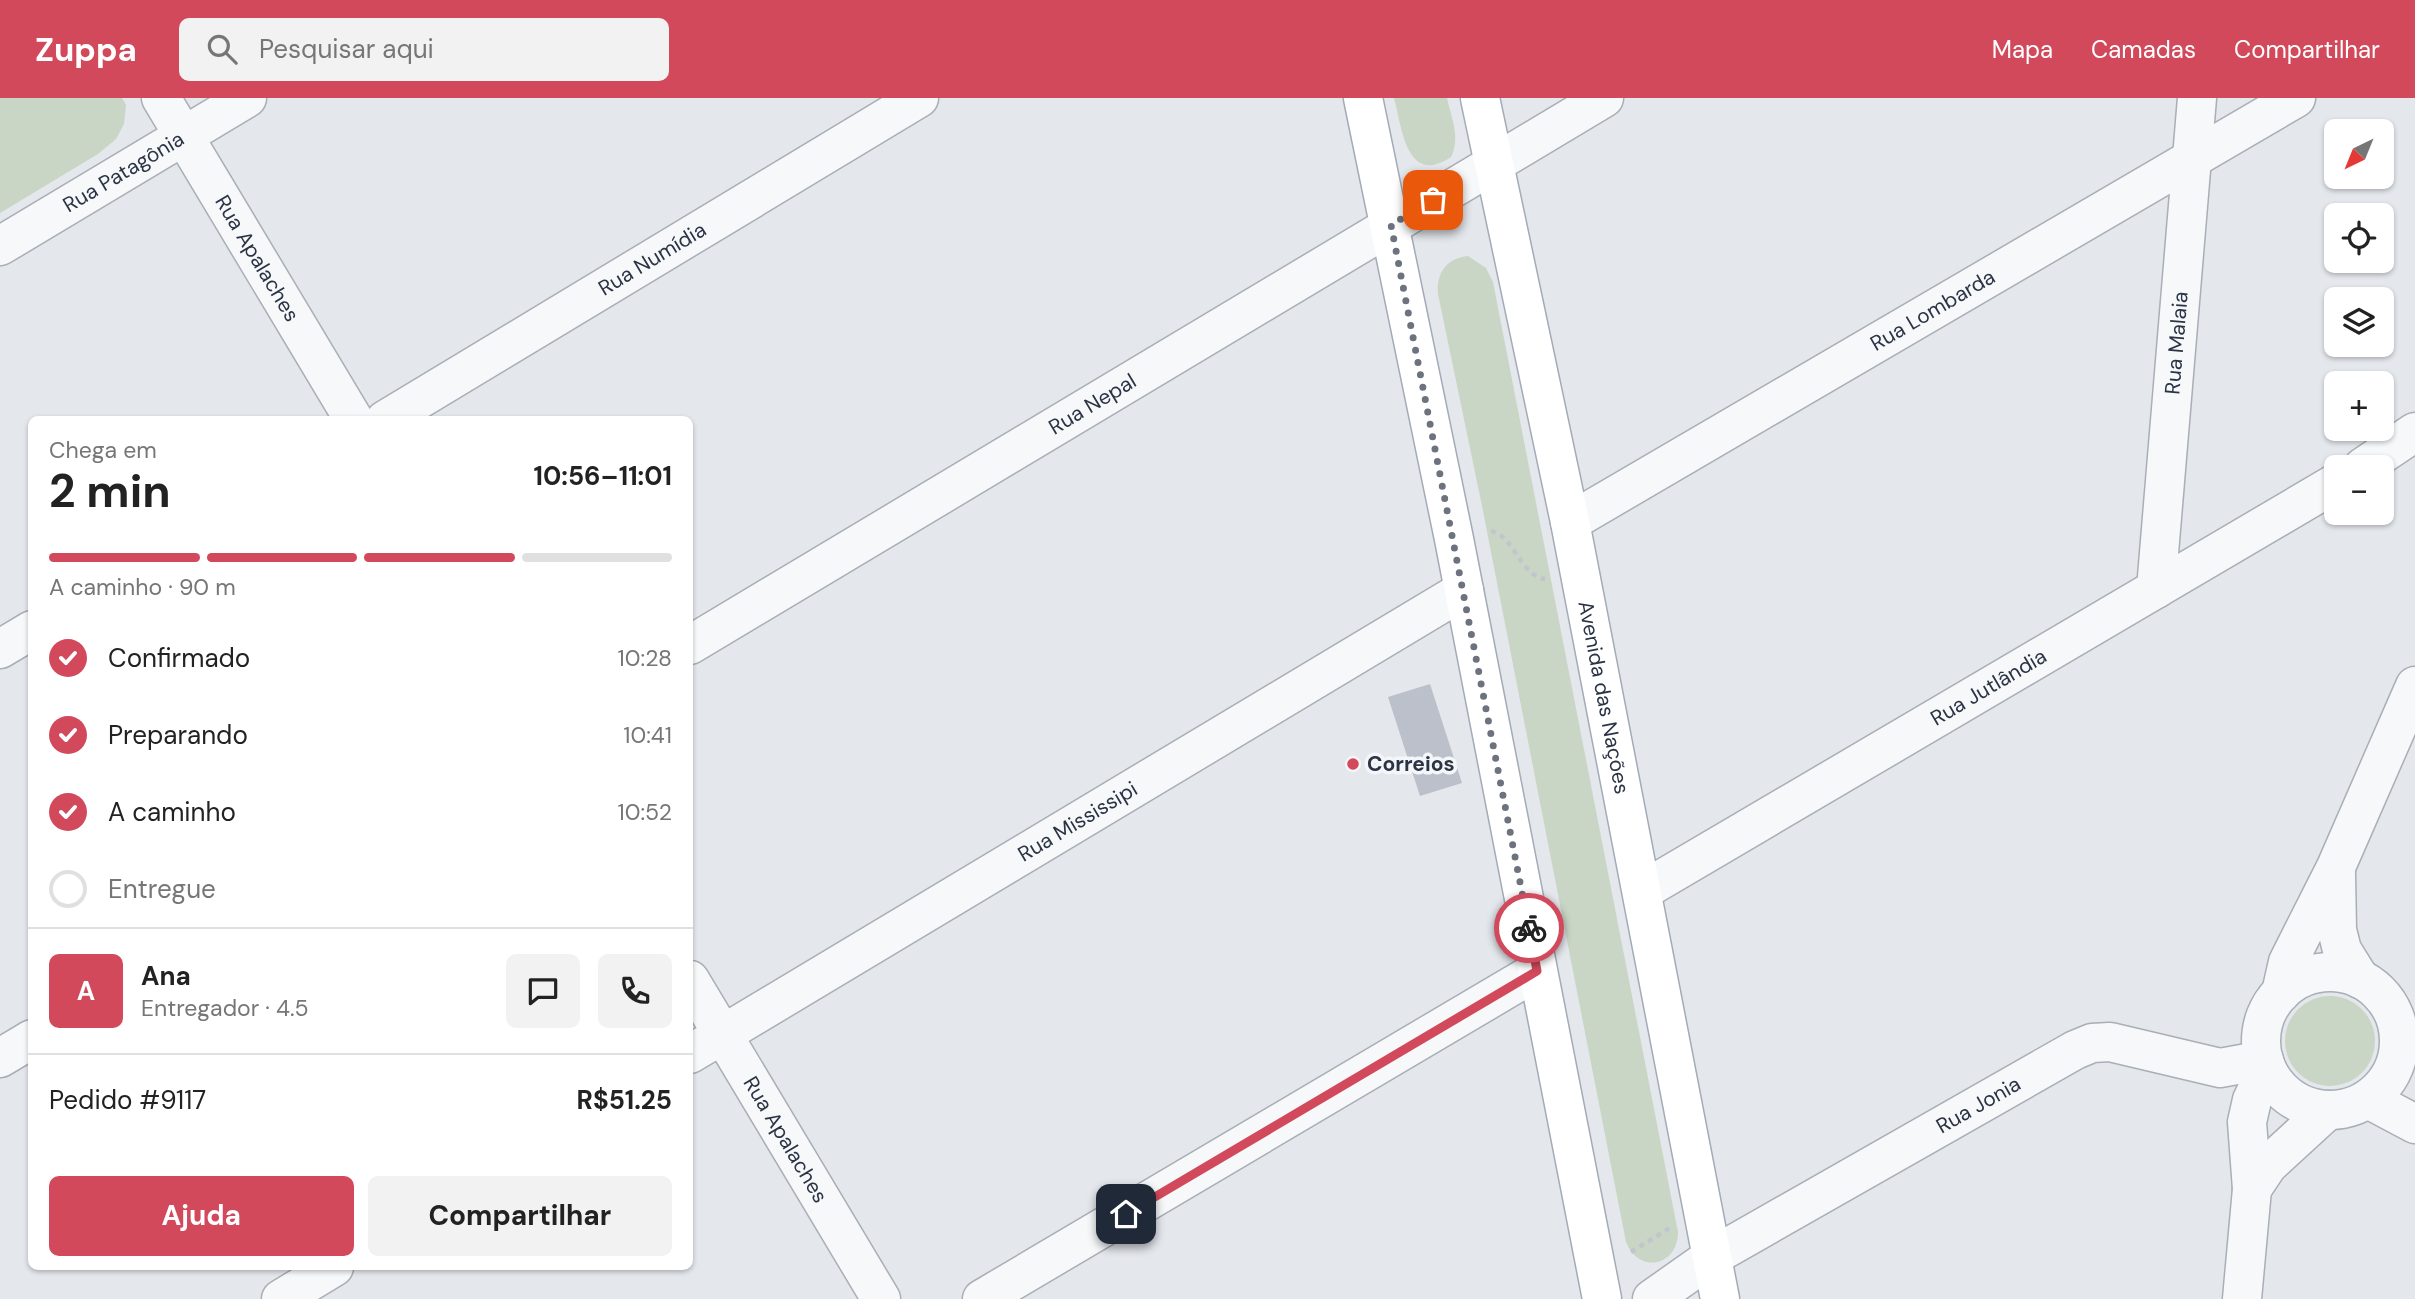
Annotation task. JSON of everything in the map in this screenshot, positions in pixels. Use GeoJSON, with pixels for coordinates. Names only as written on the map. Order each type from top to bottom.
{"type":"FeatureCollection","features":[{"type":"Feature","properties":{"kind":"main road"},"geometry":{"type":"LineString","coordinates":[[1363,98],[1454,539],[1602,1299]]}},
{"type":"Feature","properties":{"kind":"main road","name":"Avenida das Nações"},"geometry":{"type":"LineString","coordinates":[[1480,98],[1580,573],[1720,1299]]}},
{"type":"Feature","properties":{"kind":"street","name":"Rua Apalaches"},"geometry":{"type":"LineString","coordinates":[[161,98],[352,416]]}},
{"type":"Feature","properties":{"kind":"street","name":"Rua Patagônia"},"geometry":{"type":"LineString","coordinates":[[0,246],[247,98]]}},
{"type":"Feature","properties":{"kind":"street","name":"Rua Numídia"},"geometry":{"type":"LineString","coordinates":[[392,416],[919,98]]}},
{"type":"Feature","properties":{"kind":"street","name":"Rua Nepal"},"geometry":{"type":"LineString","coordinates":[[693,643],[1604,98]]}},
{"type":"Feature","properties":{"kind":"street","name":"Rua Malaia"},"geometry":{"type":"LineString","coordinates":[[2156,589],[2197,98]]}},
{"type":"Feature","properties":{"kind":"street","name":"Rua Lombarda"},"geometry":{"type":"LineString","coordinates":[[1570,523],[2296,98]]}},
{"type":"Feature","properties":{"kind":"street"},"geometry":{"type":"LineString","coordinates":[[2381,455],[2415,432]]}},
{"type":"Feature","properties":{"kind":"street"},"geometry":{"type":"LineString","coordinates":[[2394,467],[2415,467]]}},
{"type":"Feature","properties":{"kind":"street","name":"Rua Jutlândia"},"geometry":{"type":"LineString","coordinates":[[1642,891],[2324,490]]}},
{"type":"Feature","properties":{"kind":"street","name":"Rua Mississipi"},"geometry":{"type":"LineString","coordinates":[[693,1052],[1464,590]]}},
{"type":"Feature","properties":{"kind":"street"},"geometry":{"type":"LineString","coordinates":[[0,649],[28,632]]}},
{"type":"Feature","properties":{"kind":"street"},"geometry":{"type":"LineString","coordinates":[[2281,993],[2288,962],[2336,867],[2415,686]]}},
{"type":"Feature","properties":{"kind":"street"},"geometry":{"type":"LineString","coordinates":[[2336,867],[2337,930],[2342,950],[2385,988],[2407,1057],[2392,1071],[2383,1087],[2368,1099],[2343,1109],[2313,1108],[2292,1098],[2275,1082],[2266,1064],[2262,1031],[2272,1004],[2281,993],[2305,977],[2333,972],[2385,988]]}},
{"type":"Feature","properties":{"kind":"street"},"geometry":{"type":"LineString","coordinates":[[982,1299],[1537,971]]}},
{"type":"Feature","properties":{"kind":"street","name":"Rua Apalaches"},"geometry":{"type":"LineString","coordinates":[[693,985],[881,1299]]}},
{"type":"Feature","properties":{"kind":"street"},"geometry":{"type":"LineString","coordinates":[[0,1058],[28,1041]]}},
{"type":"Feature","properties":{"kind":"street","name":"Rua Jonia"},"geometry":{"type":"LineString","coordinates":[[1652,1299],[1713,1256],[2075,1050],[2092,1043],[2127,1045],[2220,1068],[2266,1064]]}},
{"type":"Feature","properties":{"kind":"street"},"geometry":{"type":"LineString","coordinates":[[2242,1299],[2252,1189],[2247,1122],[2266,1064]]}},
{"type":"Feature","properties":{"kind":"street"},"geometry":{"type":"LineString","coordinates":[[2368,1099],[2415,1124]]}},
{"type":"Feature","properties":{"kind":"street"},"geometry":{"type":"LineString","coordinates":[[2252,1189],[2268,1165],[2329,1110]]}},
{"type":"Feature","properties":{"kind":"street"},"geometry":{"type":"LineString","coordinates":[[281,1299],[329,1270]]}},
{"type":"Feature","properties":{"kind":"path"},"geometry":{"type":"LineString","coordinates":[[1454,539],[1493,531],[1500,534],[1534,576],[1542,579],[1580,573]]}},
{"type":"Feature","properties":{"kind":"path"},"geometry":{"type":"LineString","coordinates":[[1631,1252],[1676,1223]]}},
{"type":"Feature","properties":{"kind":"green space"},"geometry":{"type":"Polygon","coordinates":[[[0,98],[122,98],[126,105],[124,124],[116,139],[98,154],[0,213],[0,98]]]}},
{"type":"Feature","properties":{"kind":"green space"},"geometry":{"type":"Polygon","coordinates":[[[1394,98],[1447,98],[1455,135],[1451,157],[1436,164],[1424,165],[1415,159],[1404,137],[1394,98]]]}},
{"type":"Feature","properties":{"kind":"green space"},"geometry":{"type":"Polygon","coordinates":[[[1468,256],[1486,268],[1493,282],[1678,1232],[1672,1253],[1657,1262],[1640,1259],[1626,1242],[1438,294],[1439,279],[1444,268],[1454,260],[1468,256]]]}},
{"type":"Feature","properties":{"kind":"green space"},"geometry":{"type":"Polygon","coordinates":[[[2330,996],[2347,1000],[2362,1009],[2371,1024],[2375,1041],[2371,1058],[2362,1073],[2347,1082],[2330,1086],[2313,1082],[2298,1073],[2289,1058],[2285,1041],[2289,1024],[2298,1009],[2313,1000],[2330,996]]]}},
{"type":"Feature","properties":{"kind":"building"},"geometry":{"type":"Polygon","coordinates":[[[1430,684],[1462,783],[1420,796],[1388,697],[1430,684]]]}},
{"type":"Feature","properties":{"kind":"way so far"},"geometry":{"type":"LineString","coordinates":[[1433,200],[1391,225],[1529,928]]}},
{"type":"Feature","properties":{"kind":"place","name":"Correios"},"geometry":{"type":"Point","coordinates":[1353,764]}},
{"type":"Feature","properties":{"kind":"route"},"geometry":{"type":"LineString","coordinates":[[1126,1214],[1537,971],[1529,928]]}}]}
